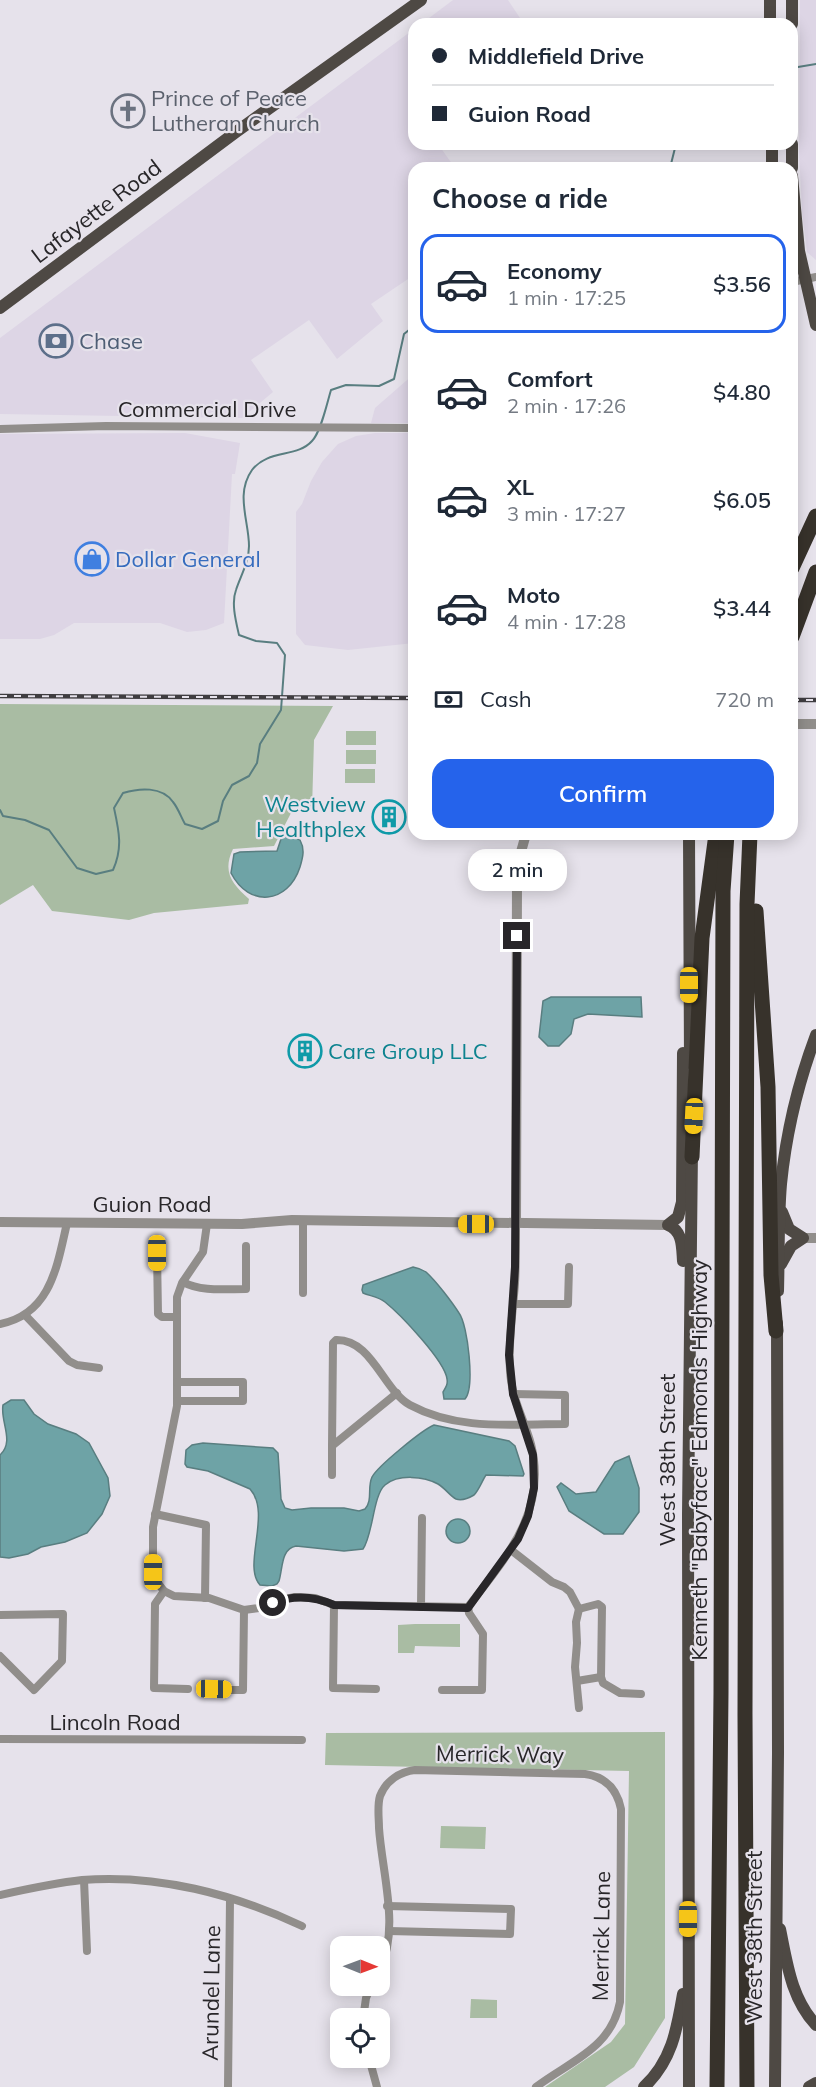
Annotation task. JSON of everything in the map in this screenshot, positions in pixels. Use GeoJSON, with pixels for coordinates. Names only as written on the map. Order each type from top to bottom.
{"type":"FeatureCollection","features":[{"type":"Feature","properties":{"kind":"highway"},"geometry":{"type":"LineString","coordinates":[[798,555],[816,516]]}},
{"type":"Feature","properties":{"kind":"highway"},"geometry":{"type":"LineString","coordinates":[[798,621],[816,572]]}},
{"type":"Feature","properties":{"kind":"highway"},"geometry":{"type":"LineString","coordinates":[[692,1157],[702,938],[715,840]]}},
{"type":"Feature","properties":{"kind":"highway","name":"Kenneth \"Babyface\" Edmonds Highway"},"geometry":{"type":"LineString","coordinates":[[717,2087],[721,1715],[723,903],[727,840]]}},
{"type":"Feature","properties":{"kind":"highway"},"geometry":{"type":"LineString","coordinates":[[750,840],[768,1087],[771,1275],[776,1330]]}},
{"type":"Feature","properties":{"kind":"highway","name":"Kenneth \"Babyface\" Edmonds Highway"},"geometry":{"type":"LineString","coordinates":[[747,2087],[745,1403],[747,904],[750,840]]}},
{"type":"Feature","properties":{"kind":"main road","name":"Lafayette Road"},"geometry":{"type":"LineString","coordinates":[[0,308],[236,132],[421,0]]}},
{"type":"Feature","properties":{"kind":"main road"},"geometry":{"type":"LineString","coordinates":[[770,0],[770,18]]}},
{"type":"Feature","properties":{"kind":"main road"},"geometry":{"type":"LineString","coordinates":[[792,0],[792,18]]}},
{"type":"Feature","properties":{"kind":"main road"},"geometry":{"type":"LineString","coordinates":[[798,246],[816,325]]}},
{"type":"Feature","properties":{"kind":"main road","name":"West 38th Street"},"geometry":{"type":"LineString","coordinates":[[689,840],[692,1157],[687,1690],[689,2087]]}},
{"type":"Feature","properties":{"kind":"main road"},"geometry":{"type":"LineString","coordinates":[[689,985],[683,1038],[682,1202],[678,1217],[668,1225],[676,1231],[682,1244],[689,1306]]}},
{"type":"Feature","properties":{"kind":"main road","name":"West 38th Street"},"geometry":{"type":"LineString","coordinates":[[775,2087],[778,1753],[776,1330],[780,1206],[783,1164],[793,1110],[803,1071],[816,1035]]}},
{"type":"Feature","properties":{"kind":"main road"},"geometry":{"type":"LineString","coordinates":[[779,1267],[790,1246],[803,1238],[788,1227],[780,1206]]}},
{"type":"Feature","properties":{"kind":"main road"},"geometry":{"type":"LineString","coordinates":[[775,1905],[793,1987],[806,2012],[816,2025]]}},
{"type":"Feature","properties":{"kind":"main road"},"geometry":{"type":"LineString","coordinates":[[644,2087],[660,2069],[672,2046],[689,1960]]}},
{"type":"Feature","properties":{"kind":"main road"},"geometry":{"type":"LineString","coordinates":[[809,2087],[816,2083]]}},
{"type":"Feature","properties":{"kind":"street","name":"Commercial Drive"},"geometry":{"type":"LineString","coordinates":[[0,429],[106,426],[408,428]]}},
{"type":"Feature","properties":{"kind":"street"},"geometry":{"type":"LineString","coordinates":[[798,724],[816,724]]}},
{"type":"Feature","properties":{"kind":"street"},"geometry":{"type":"LineString","coordinates":[[468,1608],[511,1550],[528,1516],[534,1488],[533,1455],[513,1394],[509,1355],[515,1283],[516,1224],[517,879],[519,858],[524,840]]}},
{"type":"Feature","properties":{"kind":"street"},"geometry":{"type":"LineString","coordinates":[[303,1220],[303,1293]]}},
{"type":"Feature","properties":{"kind":"street","name":"Guion Road"},"geometry":{"type":"LineString","coordinates":[[0,1222],[242,1224],[303,1220],[668,1225]]}},
{"type":"Feature","properties":{"kind":"street"},"geometry":{"type":"LineString","coordinates":[[0,1324],[15,1321],[25,1315],[48,1291],[67,1223]]}},
{"type":"Feature","properties":{"kind":"street"},"geometry":{"type":"LineString","coordinates":[[207,1224],[203,1252],[183,1282],[178,1294],[177,1401],[153,1527],[153,1572],[157,1582],[164,1591],[176,1596],[205,1598],[243,1610],[259,1608],[295,1597],[315,1599],[334,1605],[468,1608]]}},
{"type":"Feature","properties":{"kind":"street"},"geometry":{"type":"LineString","coordinates":[[803,1238],[816,1238]]}},
{"type":"Feature","properties":{"kind":"street"},"geometry":{"type":"LineString","coordinates":[[183,1282],[200,1289],[246,1289],[246,1246]]}},
{"type":"Feature","properties":{"kind":"street"},"geometry":{"type":"LineString","coordinates":[[157,1253],[158,1314],[162,1317],[177,1317]]}},
{"type":"Feature","properties":{"kind":"street"},"geometry":{"type":"LineString","coordinates":[[513,1304],[568,1304],[569,1267]]}},
{"type":"Feature","properties":{"kind":"street"},"geometry":{"type":"LineString","coordinates":[[25,1315],[69,1361],[77,1365],[99,1368]]}},
{"type":"Feature","properties":{"kind":"street"},"geometry":{"type":"LineString","coordinates":[[332,1475],[334,1341],[350,1342],[360,1348],[409,1404],[448,1419],[485,1425],[565,1424],[565,1395],[513,1394]]}},
{"type":"Feature","properties":{"kind":"street"},"geometry":{"type":"LineString","coordinates":[[177,1382],[243,1382],[243,1401],[177,1401]]}},
{"type":"Feature","properties":{"kind":"street"},"geometry":{"type":"LineString","coordinates":[[332,1446],[397,1393]]}},
{"type":"Feature","properties":{"kind":"street"},"geometry":{"type":"LineString","coordinates":[[155,1514],[206,1525],[205,1598]]}},
{"type":"Feature","properties":{"kind":"street"},"geometry":{"type":"LineString","coordinates":[[422,1518],[422,1607]]}},
{"type":"Feature","properties":{"kind":"street"},"geometry":{"type":"LineString","coordinates":[[511,1550],[552,1581],[564,1587],[583,1608]]}},
{"type":"Feature","properties":{"kind":"street"},"geometry":{"type":"LineString","coordinates":[[164,1591],[155,1604],[154,1688],[188,1689]]}},
{"type":"Feature","properties":{"kind":"street"},"geometry":{"type":"LineString","coordinates":[[583,1608],[599,1604],[602,1607],[601,1677],[605,1685],[620,1694],[641,1694]]}},
{"type":"Feature","properties":{"kind":"street"},"geometry":{"type":"LineString","coordinates":[[334,1605],[333,1688],[376,1689]]}},
{"type":"Feature","properties":{"kind":"street"},"geometry":{"type":"LineString","coordinates":[[442,1690],[482,1690],[483,1634],[468,1608]]}},
{"type":"Feature","properties":{"kind":"street"},"geometry":{"type":"LineString","coordinates":[[579,1708],[574,1666],[577,1643],[575,1629],[583,1608]]}},
{"type":"Feature","properties":{"kind":"street"},"geometry":{"type":"LineString","coordinates":[[214,1689],[243,1690],[243,1610]]}},
{"type":"Feature","properties":{"kind":"street"},"geometry":{"type":"LineString","coordinates":[[0,1615],[63,1614],[62,1661],[34,1690],[0,1656]]}},
{"type":"Feature","properties":{"kind":"street"},"geometry":{"type":"LineString","coordinates":[[577,1681],[601,1677]]}},
{"type":"Feature","properties":{"kind":"street","name":"Lincoln Road"},"geometry":{"type":"LineString","coordinates":[[0,1739],[302,1740]]}},
{"type":"Feature","properties":{"kind":"street","name":"Merrick Way"},"geometry":{"type":"LineString","coordinates":[[387,1906],[380,1845],[379,1802],[381,1794],[390,1781],[402,1773],[417,1770],[585,1774],[599,1777],[610,1785]]}},
{"type":"Feature","properties":{"kind":"street","name":"Merrick Lane"},"geometry":{"type":"LineString","coordinates":[[536,2087],[598,2043],[609,2032],[618,2014],[620,2002],[621,1809],[618,1797],[610,1785]]}},
{"type":"Feature","properties":{"kind":"street"},"geometry":{"type":"LineString","coordinates":[[0,1895],[84,1880],[147,1881],[230,1899],[302,1926]]}},
{"type":"Feature","properties":{"kind":"street"},"geometry":{"type":"LineString","coordinates":[[84,1880],[87,1951]]}},
{"type":"Feature","properties":{"kind":"street","name":"Arundel Lane"},"geometry":{"type":"LineString","coordinates":[[228,2087],[230,1899]]}},
{"type":"Feature","properties":{"kind":"street"},"geometry":{"type":"LineString","coordinates":[[388,1936],[387,1906],[510,1909],[510,1934],[389,1931]]}},
{"type":"Feature","properties":{"kind":"street"},"geometry":{"type":"LineString","coordinates":[[371,2068],[376,2087]]}},
{"type":"Feature","properties":{"kind":"shaded area"},"geometry":{"type":"Polygon","coordinates":[[[453,0],[508,0],[520,18],[429,18],[453,0]]]}},
{"type":"Feature","properties":{"kind":"shaded area"},"geometry":{"type":"Polygon","coordinates":[[[800,0],[816,0],[816,260],[807,252],[802,211],[799,152],[800,0]]]}},
{"type":"Feature","properties":{"kind":"shaded area"},"geometry":{"type":"Polygon","coordinates":[[[408,33],[408,150],[442,150],[451,162],[408,162],[408,279],[371,304],[383,321],[337,359],[309,320],[251,360],[273,392],[242,418],[0,414],[0,338],[408,33]]]}},
{"type":"Feature","properties":{"kind":"shaded area"},"geometry":{"type":"Polygon","coordinates":[[[408,379],[408,423],[371,423],[375,408],[408,379]]]}},
{"type":"Feature","properties":{"kind":"shaded area"},"geometry":{"type":"Polygon","coordinates":[[[185,433],[240,443],[235,474],[232,474],[224,623],[206,630],[187,632],[160,623],[74,623],[54,635],[40,639],[0,639],[0,434],[185,433]]]}},
{"type":"Feature","properties":{"kind":"shaded area"},"geometry":{"type":"Polygon","coordinates":[[[375,433],[408,433],[408,644],[348,650],[305,645],[296,634],[296,512],[322,462],[338,444],[356,436],[375,433]]]}},
{"type":"Feature","properties":{"kind":"green space"},"geometry":{"type":"Polygon","coordinates":[[[0,704],[333,706],[314,740],[312,809],[291,813],[274,846],[233,849],[228,864],[229,871],[234,883],[249,899],[248,904],[154,913],[129,920],[52,911],[33,885],[0,905],[0,704]]]}},
{"type":"Feature","properties":{"kind":"green space"},"geometry":{"type":"Polygon","coordinates":[[[346,731],[376,731],[376,745],[346,745],[346,731]]]}},
{"type":"Feature","properties":{"kind":"green space"},"geometry":{"type":"Polygon","coordinates":[[[346,750],[376,750],[376,764],[346,764],[346,750]]]}},
{"type":"Feature","properties":{"kind":"green space"},"geometry":{"type":"Polygon","coordinates":[[[345,769],[375,769],[375,783],[345,783],[345,769]]]}},
{"type":"Feature","properties":{"kind":"green space"},"geometry":{"type":"Polygon","coordinates":[[[460,1624],[460,1647],[415,1646],[414,1653],[398,1653],[398,1625],[460,1624]]]}},
{"type":"Feature","properties":{"kind":"green space"},"geometry":{"type":"Polygon","coordinates":[[[665,1732],[665,2018],[634,2067],[605,2087],[545,2087],[611,2042],[625,2024],[629,1771],[325,1765],[326,1733],[665,1732]]]}},
{"type":"Feature","properties":{"kind":"green space"},"geometry":{"type":"Polygon","coordinates":[[[441,1826],[486,1827],[485,1849],[440,1848],[441,1826]]]}},
{"type":"Feature","properties":{"kind":"green space"},"geometry":{"type":"Polygon","coordinates":[[[471,1999],[497,2000],[497,2018],[470,2018],[471,1999]]]}},
{"type":"Feature","properties":{"kind":"water"},"geometry":{"type":"Polygon","coordinates":[[[286,833],[300,840],[303,847],[302,860],[294,879],[287,888],[268,897],[248,892],[231,873],[234,854],[277,851],[282,836],[286,833]]]}},
{"type":"Feature","properties":{"kind":"water"},"geometry":{"type":"Polygon","coordinates":[[[551,997],[641,997],[642,1017],[588,1014],[574,1019],[571,1034],[559,1046],[548,1046],[539,1037],[543,1001],[551,997]]]}},
{"type":"Feature","properties":{"kind":"water"},"geometry":{"type":"Polygon","coordinates":[[[413,1267],[430,1276],[452,1303],[462,1320],[470,1370],[470,1383],[465,1399],[444,1399],[443,1392],[447,1379],[439,1361],[411,1327],[385,1302],[363,1293],[363,1285],[413,1267]]]}},
{"type":"Feature","properties":{"kind":"water"},"geometry":{"type":"Polygon","coordinates":[[[11,1400],[24,1400],[34,1414],[48,1424],[76,1434],[89,1443],[108,1478],[110,1496],[102,1514],[87,1533],[65,1542],[41,1547],[28,1554],[9,1558],[0,1557],[0,1455],[7,1438],[3,1405],[11,1400]]]}},
{"type":"Feature","properties":{"kind":"water"},"geometry":{"type":"Polygon","coordinates":[[[434,1425],[509,1441],[515,1446],[523,1476],[486,1475],[474,1495],[461,1500],[454,1498],[438,1484],[426,1479],[411,1477],[390,1481],[378,1497],[363,1549],[344,1551],[296,1546],[291,1548],[283,1559],[279,1581],[272,1586],[260,1585],[255,1576],[258,1511],[256,1499],[250,1489],[208,1471],[187,1467],[185,1464],[186,1450],[192,1445],[203,1443],[273,1448],[278,1453],[281,1499],[285,1508],[292,1510],[344,1508],[359,1511],[365,1509],[367,1505],[372,1477],[376,1472],[401,1449],[434,1425]]]}},
{"type":"Feature","properties":{"kind":"water"},"geometry":{"type":"Polygon","coordinates":[[[629,1456],[639,1488],[639,1512],[623,1534],[604,1534],[569,1511],[557,1487],[561,1483],[576,1494],[596,1492],[615,1462],[629,1456]]]}},
{"type":"Feature","properties":{"kind":"water"},"geometry":{"type":"Polygon","coordinates":[[[458,1519],[467,1522],[470,1531],[467,1540],[458,1543],[449,1540],[446,1531],[449,1522],[458,1519]]]}},
{"type":"Feature","properties":{"kind":"waterway"},"geometry":{"type":"LineString","coordinates":[[798,67],[816,64]]}},
{"type":"Feature","properties":{"kind":"waterway"},"geometry":{"type":"LineString","coordinates":[[672,162],[674,150]]}},
{"type":"Feature","properties":{"kind":"waterway"},"geometry":{"type":"LineString","coordinates":[[0,810],[3,816],[25,820],[49,830],[77,868],[96,874],[113,870],[116,862],[119,839],[114,808],[123,793],[143,789],[163,793],[175,804],[185,824],[202,829],[218,821],[223,801],[232,785],[249,776],[257,763],[260,744],[281,710],[285,655],[277,643],[256,641],[239,635],[234,612],[235,595],[249,552],[244,508],[244,488],[247,479],[259,463],[274,456],[299,450],[312,441],[321,424],[331,390],[346,385],[379,386],[394,379],[404,334],[408,331]]}},
{"type":"Feature","properties":{"kind":"railway"},"geometry":{"type":"LineString","coordinates":[[0,696],[408,698]]}},
{"type":"Feature","properties":{"kind":"railway"},"geometry":{"type":"LineString","coordinates":[[798,700],[816,700]]}},
{"type":"Feature","properties":{"kind":"place","name":"Prince of Peace Lutheran Church"},"geometry":{"type":"Point","coordinates":[128,111]}},
{"type":"Feature","properties":{"kind":"place","name":"Chase"},"geometry":{"type":"Point","coordinates":[56,341]}},
{"type":"Feature","properties":{"kind":"place","name":"Dollar General"},"geometry":{"type":"Point","coordinates":[92,559]}},
{"type":"Feature","properties":{"kind":"place","name":"Westview Healthplex"},"geometry":{"type":"Point","coordinates":[389,817]}},
{"type":"Feature","properties":{"kind":"place","name":"Care Group LLC"},"geometry":{"type":"Point","coordinates":[305,1051]}},
{"type":"Feature","properties":{"kind":"route"},"geometry":{"type":"LineString","coordinates":[[273,1603],[288,1598],[303,1597],[319,1599],[334,1605],[468,1608],[511,1550],[524,1528],[533,1496],[534,1463],[530,1443],[513,1394],[509,1355],[515,1283],[517,936]]}}]}
